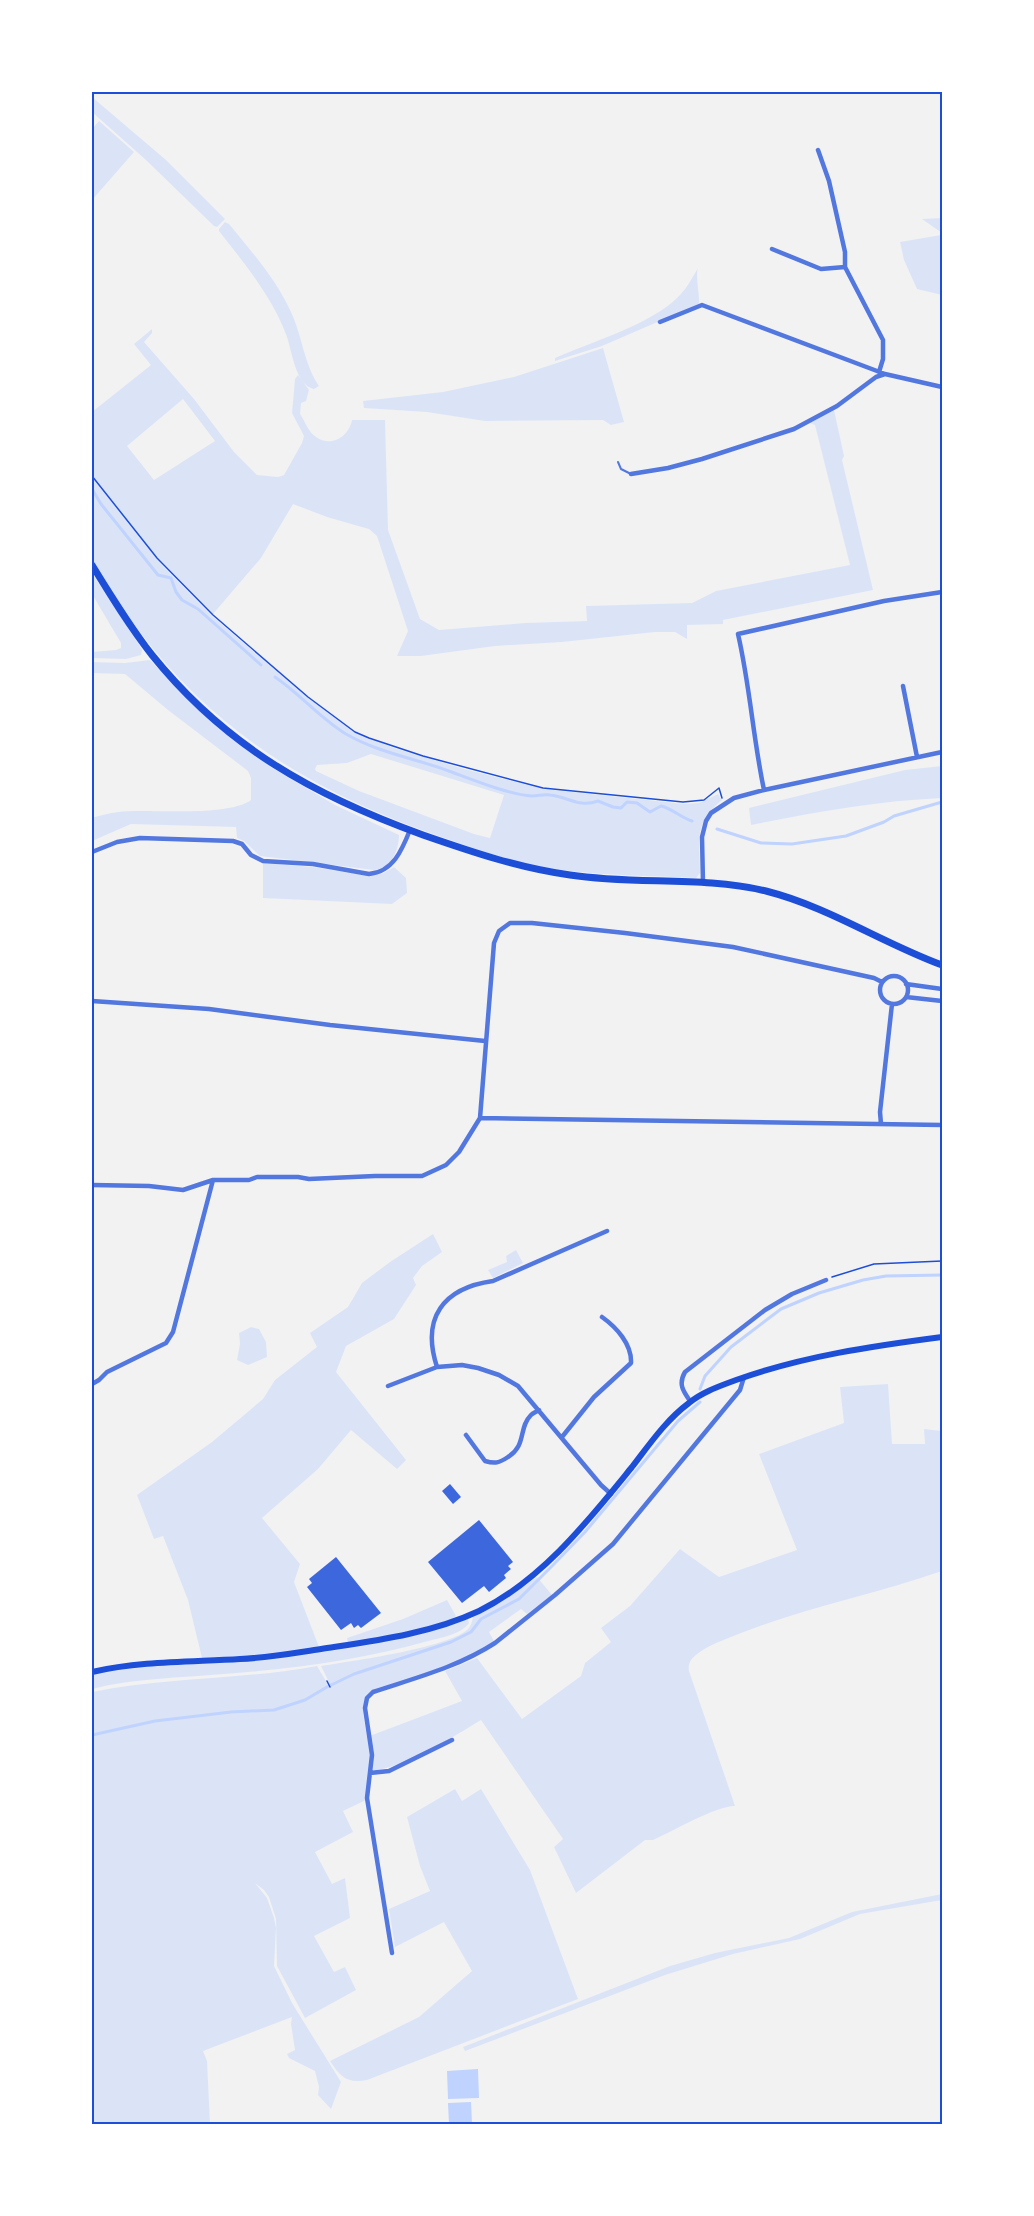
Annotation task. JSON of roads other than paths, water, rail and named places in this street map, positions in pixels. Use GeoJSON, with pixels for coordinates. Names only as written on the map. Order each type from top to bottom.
{"type":"FeatureCollection","features":[{"type":"Feature","properties":{"kind":"main road"},"geometry":{"type":"LineString","coordinates":[[92,566],[120,611],[184,691],[218,723],[271,763],[317,791],[369,815],[410,830],[477,854],[534,870],[602,879],[702,883],[754,889],[799,900],[942,965]]}},
{"type":"Feature","properties":{"kind":"main road"},"geometry":{"type":"LineString","coordinates":[[92,1672],[137,1664],[277,1655],[376,1640],[446,1624],[501,1599],[530,1578],[556,1554],[611,1494],[673,1416],[690,1401],[717,1387],[744,1377],[807,1359],[872,1346],[942,1337]]}},
{"type":"Feature","properties":{"kind":"street"},"geometry":{"type":"LineString","coordinates":[[818,150],[829,181],[845,252],[845,267],[883,340],[884,359],[879,372]]}},
{"type":"Feature","properties":{"kind":"street"},"geometry":{"type":"LineString","coordinates":[[772,249],[821,269],[845,267]]}},
{"type":"Feature","properties":{"kind":"street"},"geometry":{"type":"LineString","coordinates":[[660,322],[702,304],[879,372],[942,387]]}},
{"type":"Feature","properties":{"kind":"street"},"geometry":{"type":"LineString","coordinates":[[631,474],[691,462],[794,429],[823,414],[876,377],[885,374]]}},
{"type":"Feature","properties":{"kind":"street"},"geometry":{"type":"LineString","coordinates":[[764,790],[756,751],[746,669],[738,634],[884,601],[942,592]]}},
{"type":"Feature","properties":{"kind":"street"},"geometry":{"type":"LineString","coordinates":[[903,686],[917,757]]}},
{"type":"Feature","properties":{"kind":"street"},"geometry":{"type":"LineString","coordinates":[[702,883],[702,837],[705,821],[711,813],[734,798],[942,752]]}},
{"type":"Feature","properties":{"kind":"street"},"geometry":{"type":"LineString","coordinates":[[92,852],[117,842],[140,838],[233,841],[242,844],[251,855],[263,861],[313,864],[369,874],[379,873],[388,868],[404,845],[410,830]]}},
{"type":"Feature","properties":{"kind":"street"},"geometry":{"type":"LineString","coordinates":[[92,1185],[149,1186],[183,1190],[213,1180],[249,1180],[257,1177],[309,1179],[422,1176],[446,1165],[459,1152],[480,1118],[494,943],[499,931],[510,923],[532,923],[625,933],[733,947],[874,978],[882,982]]}},
{"type":"Feature","properties":{"kind":"street"},"geometry":{"type":"LineString","coordinates":[[906,984],[906,997],[900,1003],[892,1004],[885,1001],[880,994],[882,982],[889,977],[897,977],[906,984],[942,989]]}},
{"type":"Feature","properties":{"kind":"street"},"geometry":{"type":"LineString","coordinates":[[906,997],[942,1001]]}},
{"type":"Feature","properties":{"kind":"street"},"geometry":{"type":"LineString","coordinates":[[92,1001],[209,1009],[330,1025],[485,1041]]}},
{"type":"Feature","properties":{"kind":"street"},"geometry":{"type":"LineString","coordinates":[[880,1124],[892,1004]]}},
{"type":"Feature","properties":{"kind":"street"},"geometry":{"type":"LineString","coordinates":[[480,1118],[942,1125]]}},
{"type":"Feature","properties":{"kind":"street"},"geometry":{"type":"LineString","coordinates":[[92,1384],[107,1372],[166,1343],[173,1332],[213,1180]]}},
{"type":"Feature","properties":{"kind":"street"},"geometry":{"type":"LineString","coordinates":[[437,1366],[431,1348],[434,1320],[449,1298],[475,1284],[493,1281],[607,1231]]}},
{"type":"Feature","properties":{"kind":"street"},"geometry":{"type":"LineString","coordinates":[[690,1401],[681,1386],[681,1379],[685,1372],[772,1305],[826,1280]]}},
{"type":"Feature","properties":{"kind":"street"},"geometry":{"type":"LineString","coordinates":[[562,1437],[594,1396],[631,1363],[631,1356],[616,1327],[602,1317]]}},
{"type":"Feature","properties":{"kind":"street"},"geometry":{"type":"LineString","coordinates":[[388,1386],[437,1366],[462,1365],[499,1374],[518,1386],[611,1494]]}},
{"type":"Feature","properties":{"kind":"street"},"geometry":{"type":"LineString","coordinates":[[392,1953],[367,1798],[372,1755],[365,1708],[370,1694],[453,1665],[482,1652],[595,1561],[613,1544],[740,1390],[744,1377]]}},
{"type":"Feature","properties":{"kind":"street"},"geometry":{"type":"LineString","coordinates":[[466,1435],[484,1461],[501,1462],[514,1453],[520,1445],[530,1416],[539,1410]]}},
{"type":"Feature","properties":{"kind":"street"},"geometry":{"type":"LineString","coordinates":[[370,1773],[389,1771],[452,1740]]}},
{"type":"Feature","properties":{"kind":"lane"},"geometry":{"type":"LineString","coordinates":[[618,462],[621,469],[631,474]]}},
{"type":"Feature","properties":{"kind":"water"},"geometry":{"type":"Polygon","coordinates":[[[478,2069],[479,2098],[448,2099],[447,2071],[478,2069]]]}},
{"type":"Feature","properties":{"kind":"water"},"geometry":{"type":"Polygon","coordinates":[[[471,2102],[472,2124],[449,2124],[448,2103],[471,2102]]]}},
{"type":"Feature","properties":{"kind":"waterway"},"geometry":{"type":"LineString","coordinates":[[92,489],[101,504],[158,575],[171,578],[182,600],[198,609],[261,665]]}},
{"type":"Feature","properties":{"kind":"waterway"},"geometry":{"type":"LineString","coordinates":[[275,677],[337,728],[358,741],[384,751],[436,766],[513,793],[557,796],[579,803],[598,801],[621,808],[627,802],[637,803],[650,812],[661,806],[692,821]]}},
{"type":"Feature","properties":{"kind":"waterway"},"geometry":{"type":"LineString","coordinates":[[717,829],[761,843],[792,844],[846,836],[894,816],[942,802]]}},
{"type":"Feature","properties":{"kind":"waterway"},"geometry":{"type":"LineString","coordinates":[[700,1389],[705,1376],[731,1347],[781,1309],[819,1293],[863,1280],[886,1276],[942,1275]]}},
{"type":"Feature","properties":{"kind":"waterway"},"geometry":{"type":"LineString","coordinates":[[92,1735],[155,1721],[231,1712],[274,1710],[305,1700],[354,1674],[451,1642],[471,1632],[481,1619],[519,1599],[553,1565],[585,1532],[678,1421],[700,1402]]}}]}
